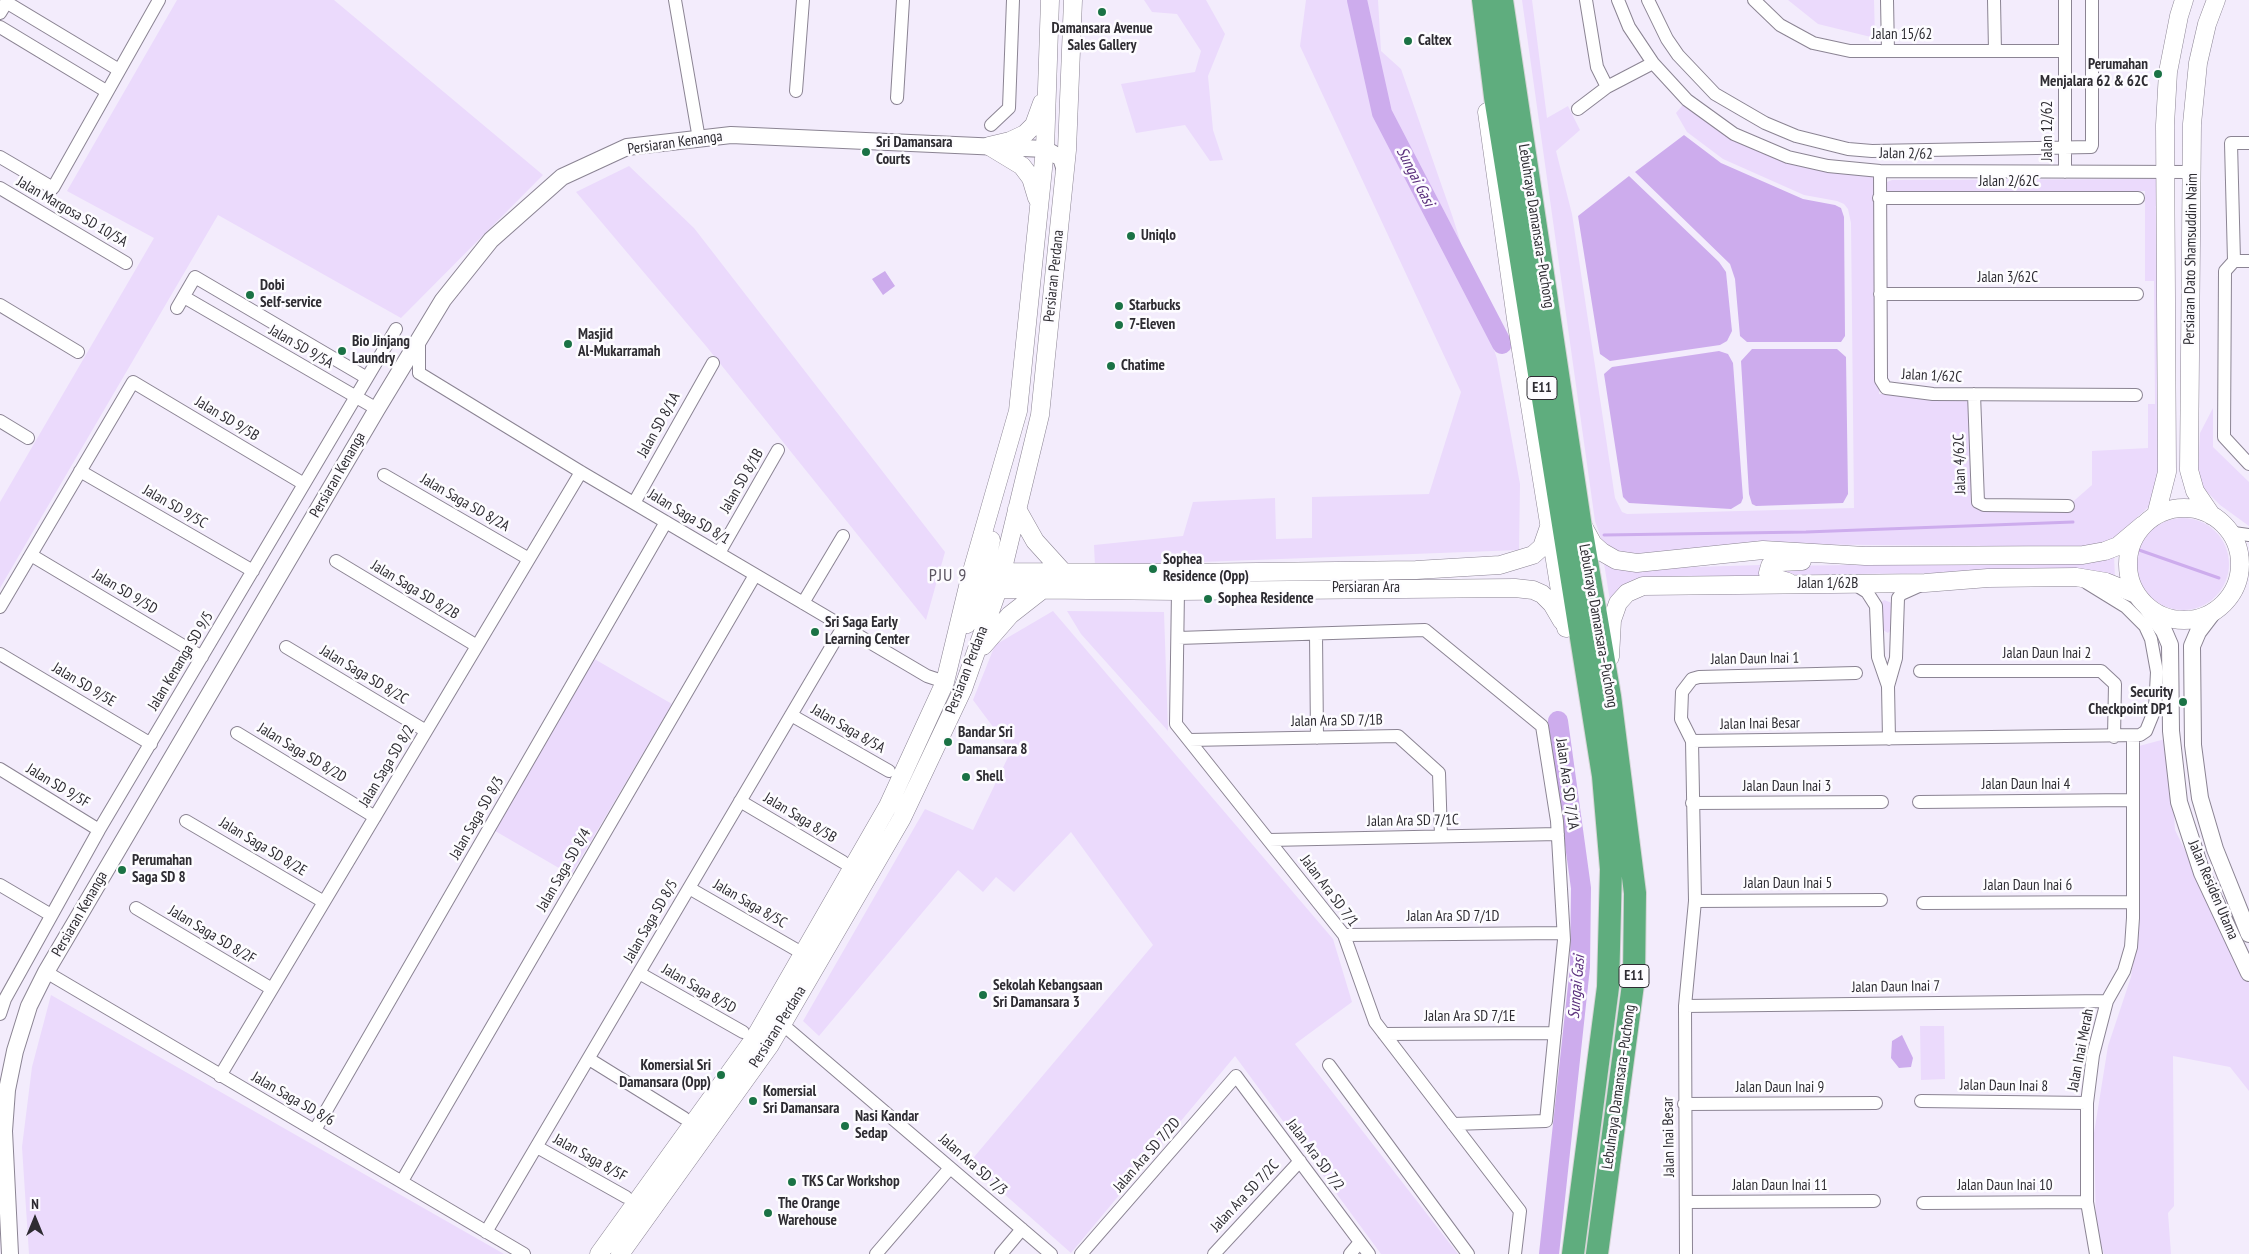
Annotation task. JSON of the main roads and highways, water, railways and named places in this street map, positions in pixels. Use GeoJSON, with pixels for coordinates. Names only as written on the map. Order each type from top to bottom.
{"type":"FeatureCollection","features":[{"type":"Feature","properties":{"kind":"highway","name":"E11"},"geometry":{"type":"LineString","coordinates":[[1483,0],[1495,97],[1603,776]]}},
{"type":"Feature","properties":{"kind":"highway","name":"Lebuhraya Damansara–Puchong"},"geometry":{"type":"LineString","coordinates":[[1502,0],[1580,521],[1610,696],[1634,885],[1636,934],[1634,977],[1597,1254]]}},
{"type":"Feature","properties":{"kind":"highway"},"geometry":{"type":"LineString","coordinates":[[1566,628],[1581,699],[1603,776]]}},
{"type":"Feature","properties":{"kind":"highway","name":"Lebuhraya Damansara–Puchong"},"geometry":{"type":"LineString","coordinates":[[1573,1254],[1608,987],[1611,869],[1603,776]]}},
{"type":"Feature","properties":{"kind":"main road","name":"Persiaran Perdana"},"geometry":{"type":"LineString","coordinates":[[600,1254],[754,1039],[800,949],[888,806],[945,682],[970,578],[1018,411],[1045,149],[1050,0]]}},
{"type":"Feature","properties":{"kind":"main road","name":"Persiaran Perdana"},"geometry":{"type":"LineString","coordinates":[[620,1254],[770,1045],[902,818],[963,689],[1017,509],[1040,415],[1065,170],[1073,0]]}},
{"type":"Feature","properties":{"kind":"main road"},"geometry":{"type":"LineString","coordinates":[[1473,0],[1516,318],[1566,628]]}},
{"type":"Feature","properties":{"kind":"main road","name":"Persiaran Dato Shamsuddin Naim"},"geometry":{"type":"LineString","coordinates":[[2150,520],[2167,472],[2164,172],[2168,72],[2184,0]]}},
{"type":"Feature","properties":{"kind":"main road","name":"Persiaran Dato Shamsuddin Naim"},"geometry":{"type":"LineString","coordinates":[[2212,516],[2195,491],[2188,470],[2192,124],[2198,63],[2207,24],[2216,0]]}},
{"type":"Feature","properties":{"kind":"main road"},"geometry":{"type":"LineString","coordinates":[[1040,209],[1031,178],[1022,166],[989,146],[1010,141],[1025,134],[1034,125],[1048,81]]}},
{"type":"Feature","properties":{"kind":"main road"},"geometry":{"type":"LineString","coordinates":[[945,682],[973,609],[996,580],[987,560],[1001,502],[1009,441]]}},
{"type":"Feature","properties":{"kind":"main road"},"geometry":{"type":"LineString","coordinates":[[1017,509],[1034,541],[1064,573]]}},
{"type":"Feature","properties":{"kind":"main road"},"geometry":{"type":"LineString","coordinates":[[2249,542],[2212,516],[2194,509],[2174,509],[2150,520],[2132,541],[2127,559],[2129,577],[2140,600],[2156,613],[2170,618],[2185,620],[2200,618],[2214,611],[2232,592],[2249,582]]}},
{"type":"Feature","properties":{"kind":"main road","name":"Jalan 1/62B"},"geometry":{"type":"LineString","coordinates":[[1580,521],[1594,544],[1602,552],[1616,560],[1637,563],[1762,550],[1865,556],[2092,554],[2118,546],[2150,520]]}},
{"type":"Feature","properties":{"kind":"main road","name":"Persiaran Ara"},"geometry":{"type":"LineString","coordinates":[[996,580],[1042,590],[1178,591],[1342,579],[1518,561],[1534,555],[1542,547],[1550,527]]}},
{"type":"Feature","properties":{"kind":"main road"},"geometry":{"type":"LineString","coordinates":[[2232,592],[2238,577],[2240,560],[2236,544],[2237,532]]}},
{"type":"Feature","properties":{"kind":"main road"},"geometry":{"type":"LineString","coordinates":[[1795,584],[1771,577],[1768,573],[1770,566],[1781,562],[1865,556]]}},
{"type":"Feature","properties":{"kind":"main road","name":"Persiaran Ara"},"geometry":{"type":"LineString","coordinates":[[996,580],[1064,573],[1342,579],[1515,588],[1533,590],[1542,594],[1552,604],[1566,628]]}},
{"type":"Feature","properties":{"kind":"main road","name":"Jalan 1/62B"},"geometry":{"type":"LineString","coordinates":[[1610,696],[1612,620],[1618,603],[1627,593],[1642,586],[1925,583],[1988,578],[2076,577],[2106,582],[2140,600]]}},
{"type":"Feature","properties":{"kind":"main road"},"geometry":{"type":"LineString","coordinates":[[972,660],[1010,615],[1042,590]]}},
{"type":"Feature","properties":{"kind":"main road"},"geometry":{"type":"LineString","coordinates":[[718,1090],[744,1068],[769,1032],[782,1024],[783,1010],[798,980],[800,949]]}},
{"type":"Feature","properties":{"kind":"waterway","name":"Sungai Gasi"},"geometry":{"type":"LineString","coordinates":[[1357,0],[1382,113],[1502,344]]}},
{"type":"Feature","properties":{"kind":"waterway"},"geometry":{"type":"LineString","coordinates":[[1604,535],[1806,532],[2073,522]]}},
{"type":"Feature","properties":{"kind":"waterway"},"geometry":{"type":"LineString","coordinates":[[2139,550],[2219,578]]}},
{"type":"Feature","properties":{"kind":"waterway","name":"Sungai Gasi"},"geometry":{"type":"LineString","coordinates":[[1549,1254],[1580,967],[1581,888],[1558,721]]}},
{"type":"Feature","properties":{"kind":"place","name":"Damansara Avenue Sales Gallery"},"geometry":{"type":"Point","coordinates":[1102,12]}},
{"type":"Feature","properties":{"kind":"place","name":"Caltex"},"geometry":{"type":"Point","coordinates":[1408,41]}},
{"type":"Feature","properties":{"kind":"place","name":"Perumahan Menjalara 62 & 62C"},"geometry":{"type":"Point","coordinates":[2158,74]}},
{"type":"Feature","properties":{"kind":"place","name":"Sri Damansara Courts"},"geometry":{"type":"Point","coordinates":[866,152]}},
{"type":"Feature","properties":{"kind":"place","name":"Uniqlo"},"geometry":{"type":"Point","coordinates":[1131,236]}},
{"type":"Feature","properties":{"kind":"place","name":"Dobi Self-service"},"geometry":{"type":"Point","coordinates":[250,295]}},
{"type":"Feature","properties":{"kind":"place","name":"Starbucks"},"geometry":{"type":"Point","coordinates":[1119,306]}},
{"type":"Feature","properties":{"kind":"place","name":"7-Eleven"},"geometry":{"type":"Point","coordinates":[1119,325]}},
{"type":"Feature","properties":{"kind":"place","name":"Masjid Al-Mukarramah"},"geometry":{"type":"Point","coordinates":[568,344]}},
{"type":"Feature","properties":{"kind":"place","name":"Bio Jinjang Laundry"},"geometry":{"type":"Point","coordinates":[342,351]}},
{"type":"Feature","properties":{"kind":"place","name":"Chatime"},"geometry":{"type":"Point","coordinates":[1111,366]}},
{"type":"Feature","properties":{"kind":"place","name":"Sophea Residence (Opp)"},"geometry":{"type":"Point","coordinates":[1153,569]}},
{"type":"Feature","properties":{"kind":"place","name":"Sophea Residence"},"geometry":{"type":"Point","coordinates":[1208,599]}},
{"type":"Feature","properties":{"kind":"place","name":"Sri Saga Early Learning Center"},"geometry":{"type":"Point","coordinates":[815,632]}},
{"type":"Feature","properties":{"kind":"place","name":"Security Checkpoint DP1"},"geometry":{"type":"Point","coordinates":[2183,702]}},
{"type":"Feature","properties":{"kind":"place","name":"Bandar Sri Damansara 8"},"geometry":{"type":"Point","coordinates":[948,742]}},
{"type":"Feature","properties":{"kind":"place","name":"Shell"},"geometry":{"type":"Point","coordinates":[966,777]}},
{"type":"Feature","properties":{"kind":"place","name":"Perumahan Saga SD 8"},"geometry":{"type":"Point","coordinates":[122,870]}},
{"type":"Feature","properties":{"kind":"place","name":"Sekolah Kebangsaan Sri Damansara 3"},"geometry":{"type":"Point","coordinates":[983,995]}},
{"type":"Feature","properties":{"kind":"place","name":"Komersial Sri Damansara (Opp)"},"geometry":{"type":"Point","coordinates":[721,1075]}},
{"type":"Feature","properties":{"kind":"place","name":"Komersial Sri Damansara"},"geometry":{"type":"Point","coordinates":[753,1101]}},
{"type":"Feature","properties":{"kind":"place","name":"Nasi Kandar Sedap"},"geometry":{"type":"Point","coordinates":[845,1126]}},
{"type":"Feature","properties":{"kind":"place","name":"TKS Car Workshop"},"geometry":{"type":"Point","coordinates":[792,1182]}},
{"type":"Feature","properties":{"kind":"place","name":"The Orange Warehouse"},"geometry":{"type":"Point","coordinates":[768,1213]}},
{"type":"Feature","properties":{"kind":"district","name":"PJU 9"},"geometry":{"type":"Point","coordinates":[948,576]}}]}
